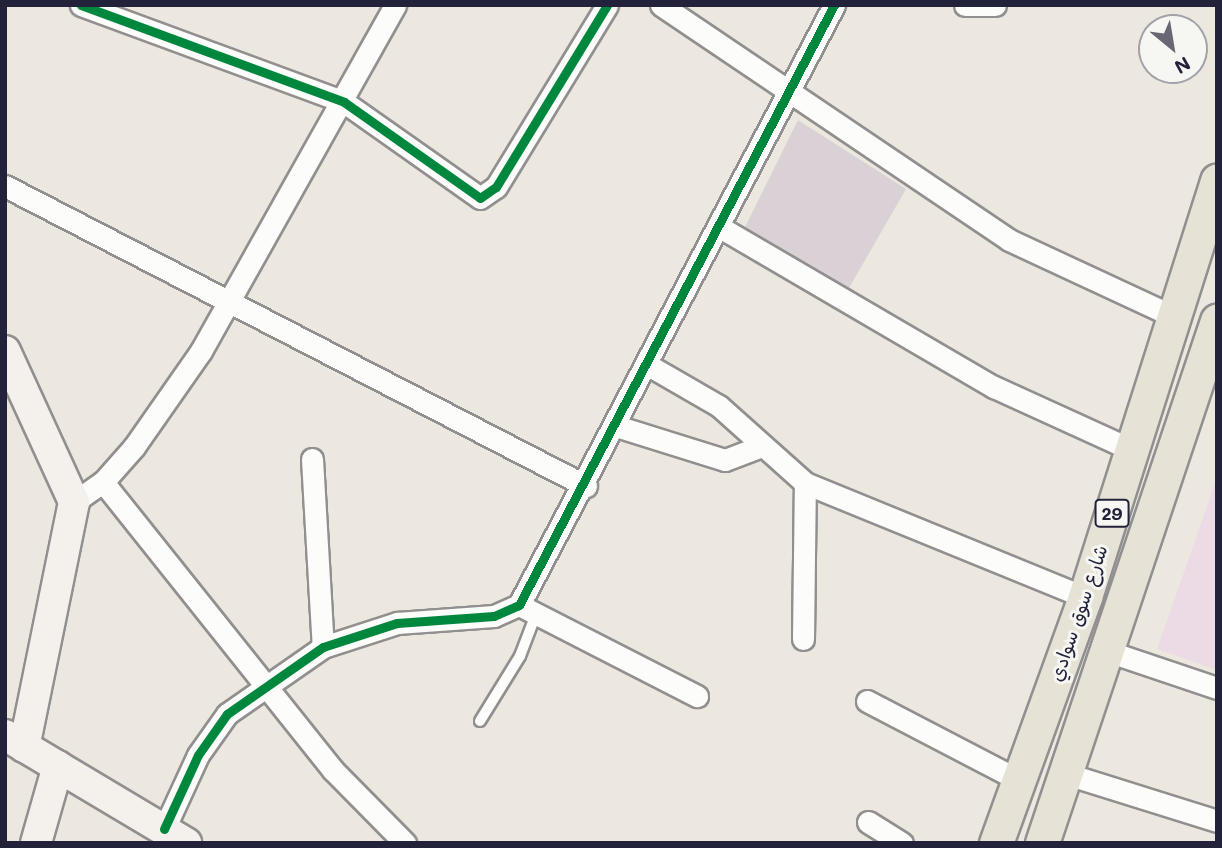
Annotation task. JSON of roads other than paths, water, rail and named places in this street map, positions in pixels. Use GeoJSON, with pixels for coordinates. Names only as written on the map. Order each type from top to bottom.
{"type":"FeatureCollection","features":[{"type":"Feature","properties":{"kind":"main road","name":"شارع سوق سوادي"},"geometry":{"type":"LineString","coordinates":[[996,843],[1085,597],[1217,180]]}},
{"type":"Feature","properties":{"kind":"main road","name":"شارع سوق سوادي"},"geometry":{"type":"LineString","coordinates":[[1042,843],[1200,389],[1217,321]]}},
{"type":"Feature","properties":{"kind":"street"},"geometry":{"type":"LineString","coordinates":[[81,5],[344,102],[480,198],[496,187],[607,5]]}},
{"type":"Feature","properties":{"kind":"street"},"geometry":{"type":"LineString","coordinates":[[395,5],[344,102],[230,300],[134,447],[103,482],[74,502],[15,741],[180,839],[198,755],[227,715],[323,647],[397,623],[494,616],[528,610],[697,696]]}},
{"type":"Feature","properties":{"kind":"street"},"geometry":{"type":"LineString","coordinates":[[660,5],[1009,240],[1175,317]]}},
{"type":"Feature","properties":{"kind":"street"},"geometry":{"type":"LineString","coordinates":[[528,610],[586,485],[834,5]]}},
{"type":"Feature","properties":{"kind":"street"},"geometry":{"type":"LineString","coordinates":[[965,5],[995,5]]}},
{"type":"Feature","properties":{"kind":"street"},"geometry":{"type":"LineString","coordinates":[[5,186],[586,485]]}},
{"type":"Feature","properties":{"kind":"street"},"geometry":{"type":"LineString","coordinates":[[718,226],[994,387],[1132,450]]}},
{"type":"Feature","properties":{"kind":"street"},"geometry":{"type":"LineString","coordinates":[[5,351],[18,401],[74,502]]}},
{"type":"Feature","properties":{"kind":"street"},"geometry":{"type":"LineString","coordinates":[[648,365],[719,406],[758,447],[805,483],[1085,597]]}},
{"type":"Feature","properties":{"kind":"street"},"geometry":{"type":"LineString","coordinates":[[616,426],[724,460],[758,447]]}},
{"type":"Feature","properties":{"kind":"street"},"geometry":{"type":"LineString","coordinates":[[312,459],[323,647]]}},
{"type":"Feature","properties":{"kind":"street"},"geometry":{"type":"LineString","coordinates":[[103,482],[265,688],[405,843]]}},
{"type":"Feature","properties":{"kind":"street"},"geometry":{"type":"LineString","coordinates":[[803,639],[805,483]]}},
{"type":"Feature","properties":{"kind":"street"},"geometry":{"type":"LineString","coordinates":[[1107,651],[1217,688]]}},
{"type":"Feature","properties":{"kind":"street"},"geometry":{"type":"LineString","coordinates":[[867,701],[1019,780]]}},
{"type":"Feature","properties":{"kind":"street"},"geometry":{"type":"LineString","coordinates":[[36,843],[58,766]]}},
{"type":"Feature","properties":{"kind":"street"},"geometry":{"type":"LineString","coordinates":[[1067,774],[1217,821]]}},
{"type":"Feature","properties":{"kind":"street"},"geometry":{"type":"LineString","coordinates":[[868,822],[902,843]]}},
{"type":"Feature","properties":{"kind":"lane"},"geometry":{"type":"LineString","coordinates":[[480,721],[520,656],[528,610]]}}]}
